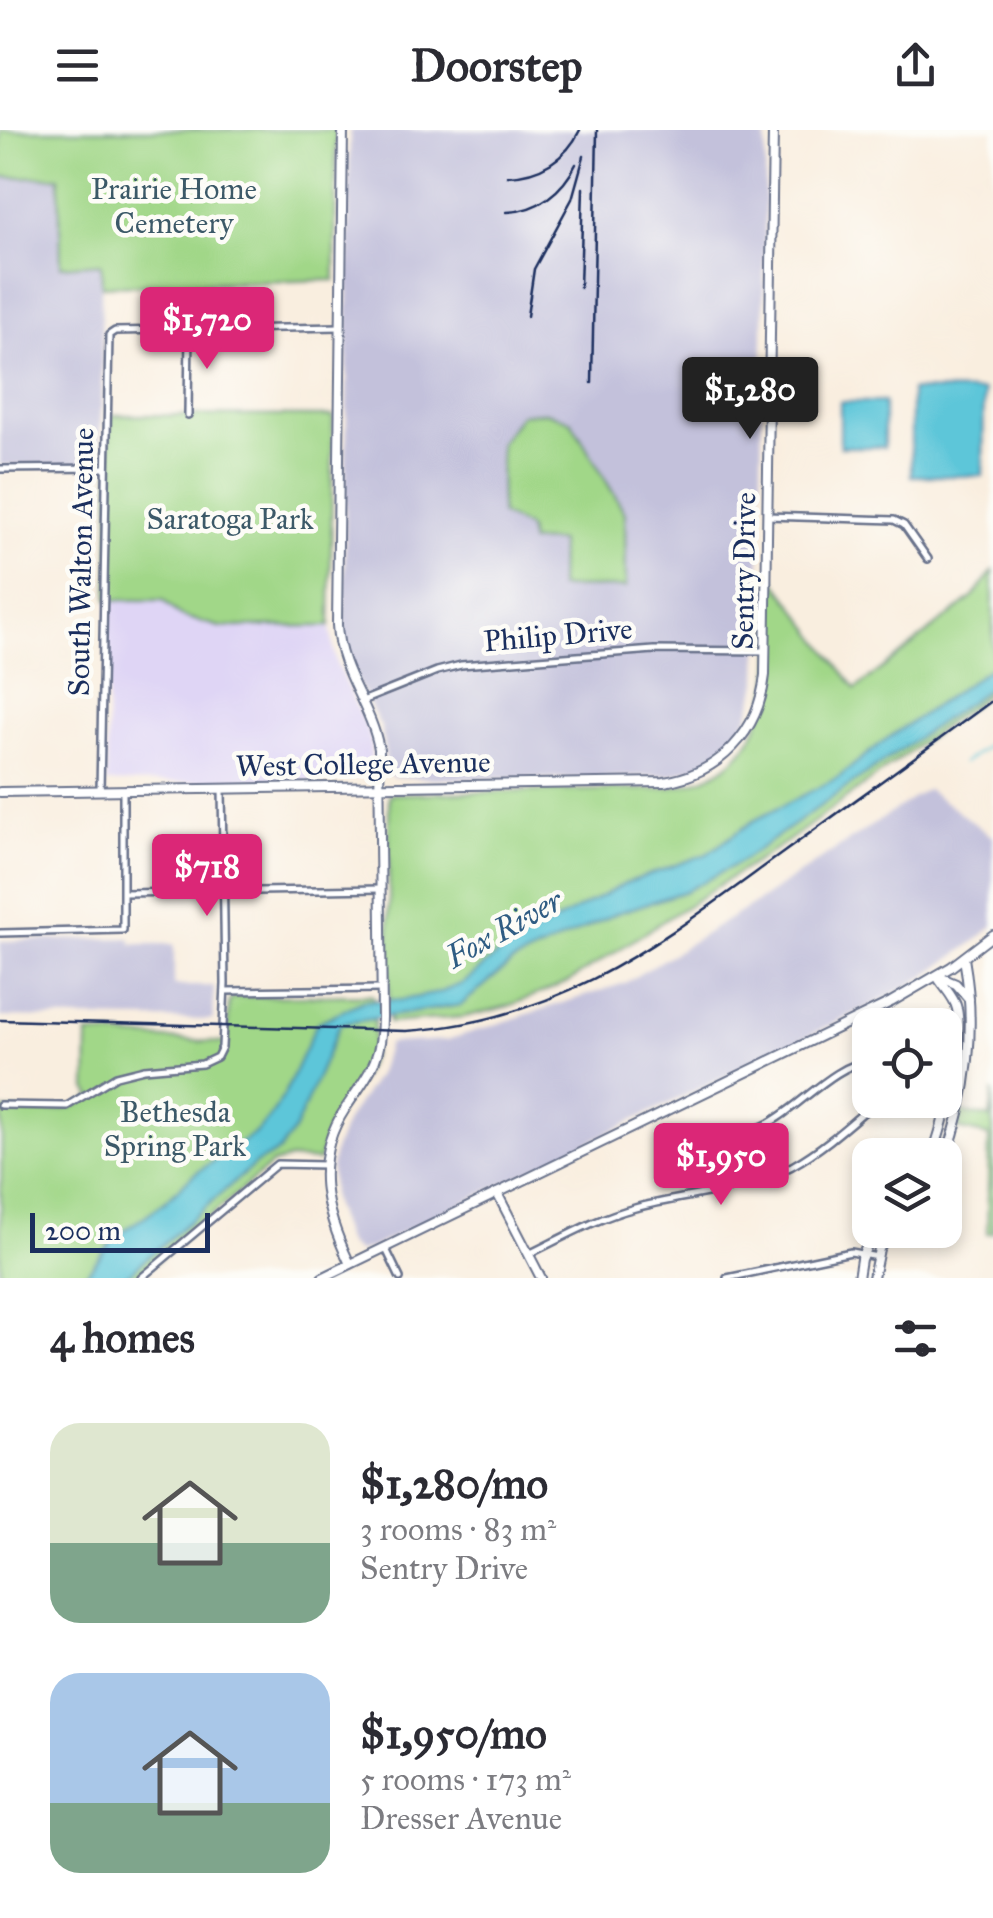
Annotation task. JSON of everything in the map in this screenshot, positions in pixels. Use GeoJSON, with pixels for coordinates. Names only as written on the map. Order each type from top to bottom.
{"type":"FeatureCollection","features":[{"type":"Feature","properties":{"kind":"street"},"geometry":{"type":"LineString","coordinates":[[343,130],[337,635],[343,664],[377,737],[381,785],[382,1040],[375,1065],[339,1120],[324,1165],[328,1212],[350,1264]]}},
{"type":"Feature","properties":{"kind":"street","name":"Sentry Drive"},"geometry":{"type":"LineString","coordinates":[[721,759],[743,737],[758,708],[764,683],[773,130]]}},
{"type":"Feature","properties":{"kind":"street"},"geometry":{"type":"LineString","coordinates":[[188,415],[189,329],[341,327]]}},
{"type":"Feature","properties":{"kind":"street","name":"South Walton Avenue"},"geometry":{"type":"LineString","coordinates":[[100,790],[108,335],[115,331],[189,329]]}},
{"type":"Feature","properties":{"kind":"street"},"geometry":{"type":"LineString","coordinates":[[0,469],[105,468]]}},
{"type":"Feature","properties":{"kind":"street"},"geometry":{"type":"LineString","coordinates":[[767,516],[894,520],[904,525],[928,559]]}},
{"type":"Feature","properties":{"kind":"street","name":"Philip Drive"},"geometry":{"type":"LineString","coordinates":[[362,701],[461,665],[654,650],[765,651]]}},
{"type":"Feature","properties":{"kind":"street","name":"West College Avenue"},"geometry":{"type":"LineString","coordinates":[[0,792],[664,782],[692,775],[721,759]]}},
{"type":"Feature","properties":{"kind":"street"},"geometry":{"type":"LineString","coordinates":[[0,1105],[67,1106],[100,1082],[128,1072],[213,1060],[222,1047],[225,992],[222,789]]}},
{"type":"Feature","properties":{"kind":"street"},"geometry":{"type":"LineString","coordinates":[[0,934],[124,929],[123,790]]}},
{"type":"Feature","properties":{"kind":"street"},"geometry":{"type":"LineString","coordinates":[[124,892],[381,889]]}},
{"type":"Feature","properties":{"kind":"street"},"geometry":{"type":"LineString","coordinates":[[322,1278],[873,1011],[937,976],[993,935]]}},
{"type":"Feature","properties":{"kind":"street"},"geometry":{"type":"LineString","coordinates":[[962,1093],[970,1054],[964,958]]}},
{"type":"Feature","properties":{"kind":"street"},"geometry":{"type":"LineString","coordinates":[[937,976],[956,984],[969,999]]}},
{"type":"Feature","properties":{"kind":"street"},"geometry":{"type":"LineString","coordinates":[[937,976],[957,1008]]}},
{"type":"Feature","properties":{"kind":"street"},"geometry":{"type":"LineString","coordinates":[[225,992],[382,994]]}},
{"type":"Feature","properties":{"kind":"street"},"geometry":{"type":"LineString","coordinates":[[962,1019],[970,1018]]}},
{"type":"Feature","properties":{"kind":"street"},"geometry":{"type":"LineString","coordinates":[[715,1192],[707,1152],[714,1142],[762,1126],[852,1068]]}},
{"type":"Feature","properties":{"kind":"street"},"geometry":{"type":"LineString","coordinates":[[529,1254],[601,1218],[741,1187],[791,1166],[857,1118]]}},
{"type":"Feature","properties":{"kind":"street"},"geometry":{"type":"LineString","coordinates":[[141,1278],[277,1164],[324,1165]]}},
{"type":"Feature","properties":{"kind":"street"},"geometry":{"type":"LineString","coordinates":[[497,1193],[541,1278]]}},
{"type":"Feature","properties":{"kind":"street"},"geometry":{"type":"LineString","coordinates":[[385,1247],[400,1278]]}},
{"type":"Feature","properties":{"kind":"street"},"geometry":{"type":"LineString","coordinates":[[858,1278],[866,1248]]}},
{"type":"Feature","properties":{"kind":"street"},"geometry":{"type":"LineString","coordinates":[[873,1278],[881,1248]]}},
{"type":"Feature","properties":{"kind":"street"},"geometry":{"type":"LineString","coordinates":[[728,1278],[851,1252],[877,1257]]}},
{"type":"Feature","properties":{"kind":"shaded area"},"geometry":{"type":"Polygon","coordinates":[[[350,130],[766,130],[758,683],[748,717],[738,733],[713,758],[697,767],[671,775],[600,778],[454,779],[388,774],[381,727],[351,668],[344,638],[350,130]]]}},
{"type":"Feature","properties":{"kind":"shaded area"},"geometry":{"type":"Polygon","coordinates":[[[0,177],[59,177],[61,266],[101,263],[98,464],[0,465],[0,177]]]}},
{"type":"Feature","properties":{"kind":"shaded area"},"geometry":{"type":"Polygon","coordinates":[[[108,600],[163,600],[180,616],[220,627],[330,626],[336,663],[370,736],[372,774],[307,781],[107,783],[108,600]]]}},
{"type":"Feature","properties":{"kind":"shaded area"},"geometry":{"type":"Polygon","coordinates":[[[927,789],[993,837],[993,926],[926,976],[866,1008],[852,1008],[852,1015],[370,1248],[357,1252],[347,1244],[332,1200],[334,1151],[346,1121],[379,1073],[388,1043],[447,1040],[625,983],[927,789]]]}},
{"type":"Feature","properties":{"kind":"shaded area"},"geometry":{"type":"Polygon","coordinates":[[[130,938],[132,944],[174,944],[174,986],[214,986],[213,1020],[0,1017],[0,941],[130,938]]]}},
{"type":"Feature","properties":{"kind":"green space","name":"Prairie Home Cemetery"},"geometry":{"type":"Polygon","coordinates":[[[0,130],[336,130],[335,280],[102,286],[101,263],[61,266],[59,177],[0,177],[0,130]]]}},
{"type":"Feature","properties":{"kind":"green space"},"geometry":{"type":"Polygon","coordinates":[[[546,412],[571,421],[625,513],[626,587],[559,588],[560,541],[530,542],[528,528],[501,514],[500,443],[521,414],[546,412]]]}},
{"type":"Feature","properties":{"kind":"green space","name":"Saratoga Park"},"geometry":{"type":"Polygon","coordinates":[[[110,415],[333,416],[330,626],[220,627],[180,616],[163,600],[108,600],[110,415]]]}},
{"type":"Feature","properties":{"kind":"green space"},"geometry":{"type":"Polygon","coordinates":[[[993,571],[993,690],[788,841],[568,982],[509,1006],[464,1017],[389,1023],[389,794],[657,789],[698,781],[728,765],[748,742],[762,715],[772,649],[773,578],[856,689],[973,597],[993,571]]]}},
{"type":"Feature","properties":{"kind":"green space","name":"Bethesda Spring Park"},"geometry":{"type":"Polygon","coordinates":[[[371,995],[376,1000],[372,1055],[329,1125],[319,1161],[290,1159],[272,1164],[137,1278],[0,1278],[2,1110],[60,1110],[92,1096],[87,1089],[88,1034],[227,1043],[229,1001],[234,997],[371,995]]]}},
{"type":"Feature","properties":{"kind":"green space"},"geometry":{"type":"Polygon","coordinates":[[[993,1091],[993,1233],[987,1233],[989,1136],[958,1129],[962,1112],[990,1118],[993,1091]]]}},
{"type":"Feature","properties":{"kind":"water"},"geometry":{"type":"Polygon","coordinates":[[[911,390],[984,391],[983,476],[911,476],[911,390]]]}},
{"type":"Feature","properties":{"kind":"water"},"geometry":{"type":"Polygon","coordinates":[[[840,402],[884,402],[884,447],[840,447],[840,402]]]}},
{"type":"Feature","properties":{"kind":"water","name":"Fox River"},"geometry":{"type":"Polygon","coordinates":[[[993,666],[993,685],[742,861],[686,891],[617,913],[511,963],[461,1005],[340,1024],[295,1129],[279,1151],[255,1164],[124,1278],[83,1278],[115,1237],[269,1119],[317,1023],[363,1001],[402,1000],[439,993],[464,983],[503,950],[539,930],[626,883],[707,854],[753,821],[839,777],[881,743],[993,666]]]}},
{"type":"Feature","properties":{"kind":"waterway"},"geometry":{"type":"LineString","coordinates":[[963,763],[993,742]]}},
{"type":"Feature","properties":{"kind":"railway"},"geometry":{"type":"LineString","coordinates":[[507,176],[551,164],[580,130]]}},
{"type":"Feature","properties":{"kind":"railway"},"geometry":{"type":"LineString","coordinates":[[592,383],[597,130]]}},
{"type":"Feature","properties":{"kind":"railway"},"geometry":{"type":"LineString","coordinates":[[527,316],[534,269],[572,199],[584,156]]}},
{"type":"Feature","properties":{"kind":"railway"},"geometry":{"type":"LineString","coordinates":[[507,212],[529,208],[548,198],[576,164]]}},
{"type":"Feature","properties":{"kind":"railway"},"geometry":{"type":"LineString","coordinates":[[580,288],[583,188]]}},
{"type":"Feature","properties":{"kind":"railway"},"geometry":{"type":"LineString","coordinates":[[0,1020],[406,1031],[463,1024],[514,1011],[563,993],[652,945],[993,700]]}}]}
